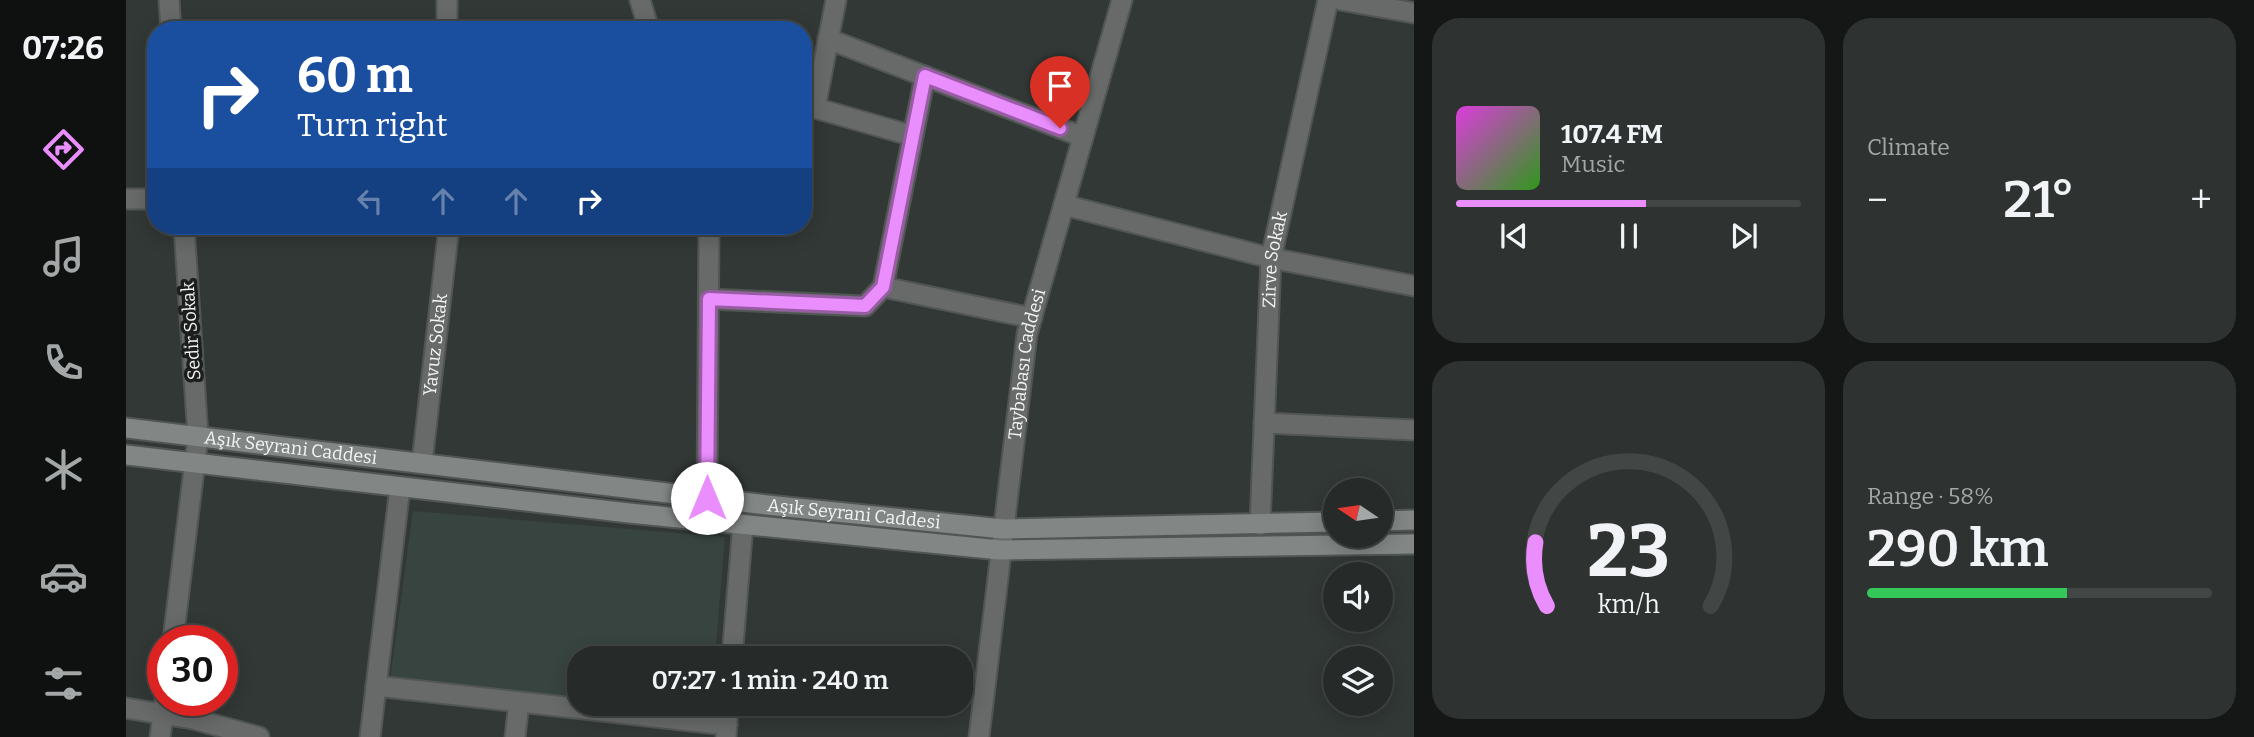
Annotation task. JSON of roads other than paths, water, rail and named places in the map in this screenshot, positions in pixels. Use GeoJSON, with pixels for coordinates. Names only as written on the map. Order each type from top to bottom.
{"type":"FeatureCollection","features":[{"type":"Feature","properties":{"kind":"main road","name":"Aşık Seyrani Caddesi"},"geometry":{"type":"LineString","coordinates":[[126,428],[707,498],[1003,529],[1323,523]]}},
{"type":"Feature","properties":{"kind":"main road"},"geometry":{"type":"LineString","coordinates":[[126,456],[1000,550],[1414,544]]}},
{"type":"Feature","properties":{"kind":"main road"},"geometry":{"type":"LineString","coordinates":[[1393,521],[1414,520]]}},
{"type":"Feature","properties":{"kind":"street"},"geometry":{"type":"LineString","coordinates":[[169,0],[170,21]]}},
{"type":"Feature","properties":{"kind":"street"},"geometry":{"type":"LineString","coordinates":[[447,0],[447,21]]}},
{"type":"Feature","properties":{"kind":"street"},"geometry":{"type":"LineString","coordinates":[[640,0],[646,21]]}},
{"type":"Feature","properties":{"kind":"street"},"geometry":{"type":"LineString","coordinates":[[812,97],[836,0]]}},
{"type":"Feature","properties":{"kind":"street","name":"Taybabası Caddesi"},"geometry":{"type":"LineString","coordinates":[[979,737],[1027,334],[1122,0]]}},
{"type":"Feature","properties":{"kind":"street","name":"Zirve Sokak"},"geometry":{"type":"LineString","coordinates":[[1260,525],[1271,258],[1328,0]]}},
{"type":"Feature","properties":{"kind":"street"},"geometry":{"type":"LineString","coordinates":[[1340,0],[1414,13]]}},
{"type":"Feature","properties":{"kind":"street"},"geometry":{"type":"LineString","coordinates":[[828,39],[1083,137]]}},
{"type":"Feature","properties":{"kind":"street"},"geometry":{"type":"LineString","coordinates":[[709,299],[865,306],[883,287],[925,76]]}},
{"type":"Feature","properties":{"kind":"street"},"geometry":{"type":"LineString","coordinates":[[812,109],[913,136]]}},
{"type":"Feature","properties":{"kind":"street"},"geometry":{"type":"LineString","coordinates":[[126,199],[147,199]]}},
{"type":"Feature","properties":{"kind":"street"},"geometry":{"type":"LineString","coordinates":[[1063,205],[1271,258],[1414,286]]}},
{"type":"Feature","properties":{"kind":"street","name":"Sedir Sokak"},"geometry":{"type":"LineString","coordinates":[[175,625],[198,437],[185,235]]}},
{"type":"Feature","properties":{"kind":"street","name":"Yavuz Sokak"},"geometry":{"type":"LineString","coordinates":[[422,463],[448,235]]}},
{"type":"Feature","properties":{"kind":"street"},"geometry":{"type":"LineString","coordinates":[[707,498],[709,235]]}},
{"type":"Feature","properties":{"kind":"street"},"geometry":{"type":"LineString","coordinates":[[883,287],[1031,318]]}},
{"type":"Feature","properties":{"kind":"street"},"geometry":{"type":"LineString","coordinates":[[1265,424],[1414,430]]}},
{"type":"Feature","properties":{"kind":"street"},"geometry":{"type":"LineString","coordinates":[[370,737],[400,487]]}},
{"type":"Feature","properties":{"kind":"street"},"geometry":{"type":"LineString","coordinates":[[733,646],[743,524]]}},
{"type":"Feature","properties":{"kind":"street"},"geometry":{"type":"LineString","coordinates":[[376,686],[519,702],[726,731]]}},
{"type":"Feature","properties":{"kind":"street"},"geometry":{"type":"LineString","coordinates":[[514,737],[519,702]]}},
{"type":"Feature","properties":{"kind":"street"},"geometry":{"type":"LineString","coordinates":[[126,708],[147,707]]}},
{"type":"Feature","properties":{"kind":"street"},"geometry":{"type":"LineString","coordinates":[[160,737],[163,716]]}},
{"type":"Feature","properties":{"kind":"street"},"geometry":{"type":"LineString","coordinates":[[194,716],[259,737]]}}]}
